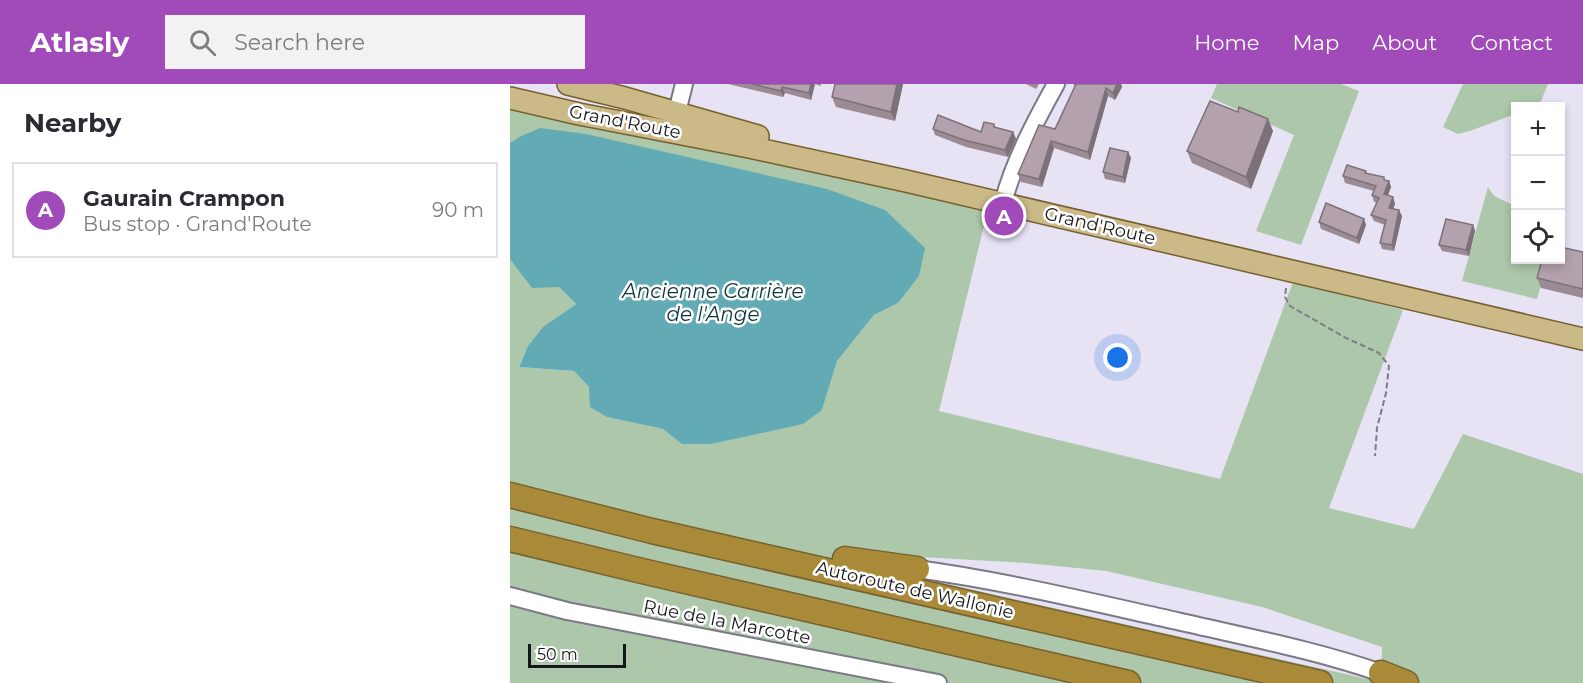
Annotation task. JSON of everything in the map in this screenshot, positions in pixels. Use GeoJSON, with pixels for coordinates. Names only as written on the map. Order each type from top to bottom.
{"type":"FeatureCollection","features":[{"type":"Feature","properties":{"kind":"highway","name":"Autoroute de Wallonie"},"geometry":{"type":"LineString","coordinates":[[510,495],[652,531],[1320,683]]}},
{"type":"Feature","properties":{"kind":"highway"},"geometry":{"type":"LineString","coordinates":[[510,539],[1128,683]]}},
{"type":"Feature","properties":{"kind":"highway"},"geometry":{"type":"LineString","coordinates":[[741,550],[806,554],[917,569]]}},
{"type":"Feature","properties":{"kind":"highway"},"geometry":{"type":"LineString","coordinates":[[1381,673],[1406,683]]}},
{"type":"Feature","properties":{"kind":"main road","name":"Grand'Route"},"geometry":{"type":"LineString","coordinates":[[568,84],[619,91],[674,122],[760,149],[1005,198],[1583,326]]}},
{"type":"Feature","properties":{"kind":"main road","name":"Grand'Route"},"geometry":{"type":"LineString","coordinates":[[510,98],[579,114],[674,122]]}},
{"type":"Feature","properties":{"kind":"main road","name":"Grand'Route"},"geometry":{"type":"LineString","coordinates":[[1005,198],[1290,270],[1583,339]]}},
{"type":"Feature","properties":{"kind":"street","name":"Grand'Route"},"geometry":{"type":"LineString","coordinates":[[674,122],[684,84]]}},
{"type":"Feature","properties":{"kind":"street"},"geometry":{"type":"LineString","coordinates":[[1005,198],[1036,119],[1056,84]]}},
{"type":"Feature","properties":{"kind":"street"},"geometry":{"type":"LineString","coordinates":[[917,569],[1012,584],[1284,645],[1351,662],[1381,673]]}},
{"type":"Feature","properties":{"kind":"street","name":"Rue de la Marcotte"},"geometry":{"type":"LineString","coordinates":[[510,596],[567,611],[938,683]]}},
{"type":"Feature","properties":{"kind":"path"},"geometry":{"type":"LineString","coordinates":[[1290,270],[1285,297],[1290,306],[1346,338],[1379,353],[1389,366],[1386,393],[1377,428],[1375,456]]}},
{"type":"Feature","properties":{"kind":"green space"},"geometry":{"type":"Polygon","coordinates":[[[1217,84],[1341,84],[1359,91],[1301,245],[1256,231],[1294,135],[1211,98],[1217,84]]]}},
{"type":"Feature","properties":{"kind":"green space"},"geometry":{"type":"Polygon","coordinates":[[[1463,84],[1548,84],[1541,102],[1511,102],[1511,116],[1458,134],[1443,127],[1463,84]]]}},
{"type":"Feature","properties":{"kind":"green space"},"geometry":{"type":"Polygon","coordinates":[[[510,101],[988,209],[939,411],[1220,479],[1293,282],[1403,310],[1329,508],[1414,529],[1463,434],[1583,474],[1583,683],[510,683],[510,259],[559,287],[576,304],[535,337],[519,367],[574,371],[589,387],[607,417],[663,429],[683,444],[711,444],[749,435],[822,410],[837,361],[874,315],[898,303],[519,137],[510,143],[510,101]],[[920,557],[916,577],[1381,682],[1382,647],[1262,607],[1106,571],[1027,563],[920,557]]]}},
{"type":"Feature","properties":{"kind":"green space"},"geometry":{"type":"Polygon","coordinates":[[[1488,187],[1494,196],[1511,204],[1511,264],[1547,264],[1537,299],[1462,281],[1488,187]]]}},
{"type":"Feature","properties":{"kind":"water","name":"Ancienne Carrière de l'Ange"},"geometry":{"type":"Polygon","coordinates":[[[540,128],[586,134],[827,189],[885,210],[925,248],[919,276],[898,303],[874,315],[837,361],[822,410],[803,424],[711,444],[682,444],[663,429],[607,417],[590,407],[589,387],[574,371],[519,367],[528,346],[543,327],[576,304],[559,287],[532,288],[510,259],[510,143],[540,128]]]}},
{"type":"Feature","properties":{"kind":"building"},"geometry":{"type":"Polygon","coordinates":[[[752,84],[811,84],[809,93],[782,87],[781,91],[752,84]]]}},
{"type":"Feature","properties":{"kind":"building"},"geometry":{"type":"Polygon","coordinates":[[[835,84],[897,84],[891,112],[832,97],[835,84]]]}},
{"type":"Feature","properties":{"kind":"building"},"geometry":{"type":"Polygon","coordinates":[[[1076,84],[1117,84],[1113,93],[1106,88],[1088,152],[1051,141],[1039,179],[1018,174],[1039,125],[1055,129],[1076,84]]]}},
{"type":"Feature","properties":{"kind":"building"},"geometry":{"type":"Polygon","coordinates":[[[1210,101],[1238,112],[1239,107],[1268,119],[1246,177],[1187,151],[1210,101]]]}},
{"type":"Feature","properties":{"kind":"building"},"geometry":{"type":"Polygon","coordinates":[[[938,115],[981,132],[984,122],[1013,132],[1005,150],[964,140],[933,129],[938,115]]]}},
{"type":"Feature","properties":{"kind":"building"},"geometry":{"type":"Polygon","coordinates":[[[1110,148],[1128,152],[1123,177],[1103,172],[1110,148]]]}},
{"type":"Feature","properties":{"kind":"building"},"geometry":{"type":"Polygon","coordinates":[[[1347,165],[1366,171],[1365,173],[1384,177],[1384,180],[1389,181],[1384,194],[1393,197],[1389,208],[1399,210],[1392,245],[1380,243],[1386,220],[1371,215],[1379,198],[1372,195],[1376,186],[1343,176],[1347,165]]]}},
{"type":"Feature","properties":{"kind":"building"},"geometry":{"type":"Polygon","coordinates":[[[1326,203],[1364,219],[1357,238],[1319,222],[1326,203]]]}},
{"type":"Feature","properties":{"kind":"building"},"geometry":{"type":"Polygon","coordinates":[[[1446,219],[1473,225],[1466,250],[1439,245],[1446,219]]]}},
{"type":"Feature","properties":{"kind":"building"},"geometry":{"type":"Polygon","coordinates":[[[1565,248],[1583,252],[1583,289],[1537,278],[1541,264],[1565,264],[1565,248]]]}},
{"type":"Feature","properties":{"kind":"place","name":"Gaurain Crampon"},"geometry":{"type":"Point","coordinates":[1004,216]}}]}
